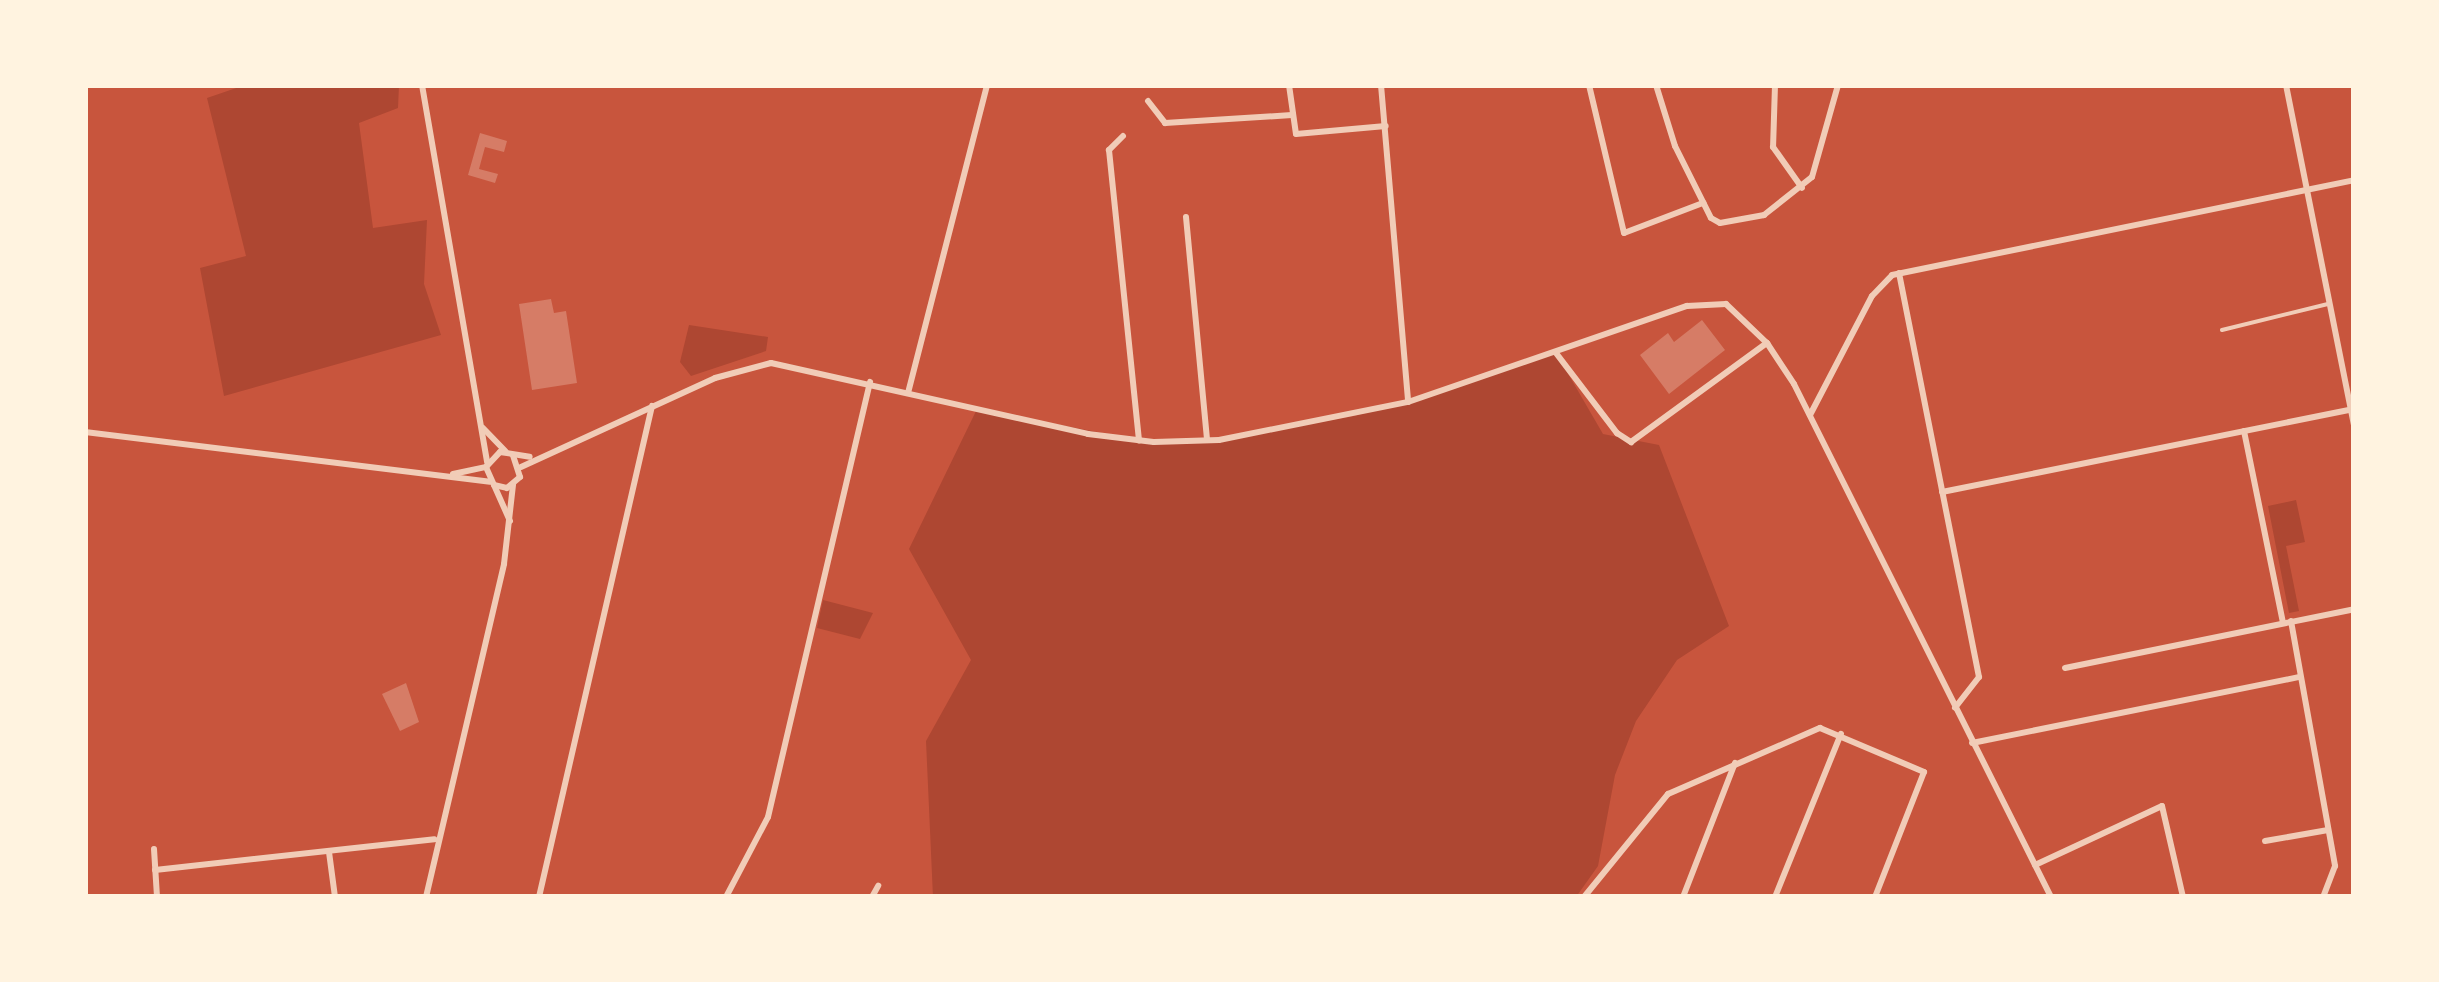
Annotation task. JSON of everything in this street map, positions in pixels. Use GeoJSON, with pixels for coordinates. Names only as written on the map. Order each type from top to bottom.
{"type":"FeatureCollection","features":[{"type":"Feature","properties":{"kind":"street"},"geometry":{"type":"LineString","coordinates":[[422,85],[487,464],[510,522]]}},
{"type":"Feature","properties":{"kind":"street"},"geometry":{"type":"LineString","coordinates":[[908,393],[987,85]]}},
{"type":"Feature","properties":{"kind":"street"},"geometry":{"type":"LineString","coordinates":[[1290,85],[1297,134],[1386,126]]}},
{"type":"Feature","properties":{"kind":"street"},"geometry":{"type":"LineString","coordinates":[[1381,85],[1408,402]]}},
{"type":"Feature","properties":{"kind":"street"},"geometry":{"type":"LineString","coordinates":[[1589,85],[1624,233],[1703,202]]}},
{"type":"Feature","properties":{"kind":"street"},"geometry":{"type":"LineString","coordinates":[[1656,85],[1703,202],[1720,223],[1748,220],[1802,188],[1823,158],[1838,85]]}},
{"type":"Feature","properties":{"kind":"street"},"geometry":{"type":"LineString","coordinates":[[1775,85],[1772,142],[1802,188]]}},
{"type":"Feature","properties":{"kind":"street"},"geometry":{"type":"LineString","coordinates":[[2286,85],[2354,425]]}},
{"type":"Feature","properties":{"kind":"street"},"geometry":{"type":"LineString","coordinates":[[1148,100],[1165,123],[1292,115]]}},
{"type":"Feature","properties":{"kind":"street"},"geometry":{"type":"LineString","coordinates":[[1122,136],[1110,150],[1138,440]]}},
{"type":"Feature","properties":{"kind":"street"},"geometry":{"type":"LineString","coordinates":[[1810,415],[1872,296],[1899,273],[2354,180]]}},
{"type":"Feature","properties":{"kind":"street"},"geometry":{"type":"LineString","coordinates":[[1186,217],[1206,440]]}},
{"type":"Feature","properties":{"kind":"street"},"geometry":{"type":"LineString","coordinates":[[1899,273],[1979,678],[1955,708]]}},
{"type":"Feature","properties":{"kind":"street"},"geometry":{"type":"LineString","coordinates":[[426,897],[510,522],[513,486],[521,467],[531,457],[652,405],[770,363],[1138,440],[1206,440],[1283,431],[1408,402],[1704,302],[1733,308],[1767,343],[1810,415],[2050,897]]}},
{"type":"Feature","properties":{"kind":"street"},"geometry":{"type":"LineString","coordinates":[[1556,353],[1617,434],[1631,442],[1767,343]]}},
{"type":"Feature","properties":{"kind":"street"},"geometry":{"type":"LineString","coordinates":[[726,897],[768,816],[870,382]]}},
{"type":"Feature","properties":{"kind":"street"},"geometry":{"type":"LineString","coordinates":[[538,897],[652,405]]}},
{"type":"Feature","properties":{"kind":"street"},"geometry":{"type":"LineString","coordinates":[[1942,492],[2352,410]]}},
{"type":"Feature","properties":{"kind":"street"},"geometry":{"type":"LineString","coordinates":[[482,427],[521,467]]}},
{"type":"Feature","properties":{"kind":"street"},"geometry":{"type":"LineString","coordinates":[[2244,431],[2328,830],[2334,874],[2323,897]]}},
{"type":"Feature","properties":{"kind":"street"},"geometry":{"type":"LineString","coordinates":[[85,432],[449,474],[513,486]]}},
{"type":"Feature","properties":{"kind":"street"},"geometry":{"type":"LineString","coordinates":[[449,474],[487,464],[509,453],[531,457]]}},
{"type":"Feature","properties":{"kind":"street"},"geometry":{"type":"LineString","coordinates":[[2065,668],[2354,609]]}},
{"type":"Feature","properties":{"kind":"street"},"geometry":{"type":"LineString","coordinates":[[1972,743],[2298,677]]}},
{"type":"Feature","properties":{"kind":"street"},"geometry":{"type":"LineString","coordinates":[[1584,897],[1663,798],[1810,730],[1841,734],[1920,766],[1924,776],[1875,897]]}},
{"type":"Feature","properties":{"kind":"street"},"geometry":{"type":"LineString","coordinates":[[1775,897],[1841,734]]}},
{"type":"Feature","properties":{"kind":"street"},"geometry":{"type":"LineString","coordinates":[[1683,897],[1735,762]]}},
{"type":"Feature","properties":{"kind":"street"},"geometry":{"type":"LineString","coordinates":[[2035,865],[2162,806],[2184,897]]}},
{"type":"Feature","properties":{"kind":"street"},"geometry":{"type":"LineString","coordinates":[[2266,841],[2328,830]]}},
{"type":"Feature","properties":{"kind":"street"},"geometry":{"type":"LineString","coordinates":[[155,870],[434,839]]}},
{"type":"Feature","properties":{"kind":"street"},"geometry":{"type":"LineString","coordinates":[[154,849],[157,897]]}},
{"type":"Feature","properties":{"kind":"street"},"geometry":{"type":"LineString","coordinates":[[329,852],[335,897]]}},
{"type":"Feature","properties":{"kind":"street"},"geometry":{"type":"LineString","coordinates":[[872,897],[878,886]]}},
{"type":"Feature","properties":{"kind":"lane"},"geometry":{"type":"LineString","coordinates":[[2222,330],[2330,304]]}},
{"type":"Feature","properties":{"kind":"shaded area"},"geometry":{"type":"Polygon","coordinates":[[[245,85],[399,85],[398,108],[359,123],[373,228],[427,220],[424,284],[441,335],[224,396],[200,268],[246,256],[207,98],[245,85]]]}},
{"type":"Feature","properties":{"kind":"shaded area"},"geometry":{"type":"Polygon","coordinates":[[[689,325],[768,337],[766,351],[691,376],[680,362],[689,325]]]}},
{"type":"Feature","properties":{"kind":"shaded area"},"geometry":{"type":"Polygon","coordinates":[[[1556,353],[1603,434],[1659,445],[1729,626],[1677,660],[1636,721],[1615,775],[1598,866],[1576,897],[933,897],[926,741],[971,660],[909,549],[977,409],[1139,440],[1219,440],[1354,416],[1556,353]]]}},
{"type":"Feature","properties":{"kind":"shaded area"},"geometry":{"type":"Polygon","coordinates":[[[2296,500],[2305,542],[2286,546],[2299,611],[2289,613],[2268,506],[2296,500]]]}},
{"type":"Feature","properties":{"kind":"shaded area"},"geometry":{"type":"Polygon","coordinates":[[[823,600],[873,613],[860,639],[817,628],[823,600]]]}},
{"type":"Feature","properties":{"kind":"building"},"geometry":{"type":"Polygon","coordinates":[[[480,133],[507,141],[504,152],[485,147],[479,169],[498,174],[495,183],[468,175],[480,133]]]}},
{"type":"Feature","properties":{"kind":"building"},"geometry":{"type":"Polygon","coordinates":[[[551,299],[554,313],[566,311],[577,383],[532,390],[519,304],[551,299]]]}},
{"type":"Feature","properties":{"kind":"building"},"geometry":{"type":"Polygon","coordinates":[[[1702,320],[1725,350],[1669,394],[1640,355],[1668,333],[1674,342],[1702,320]]]}},
{"type":"Feature","properties":{"kind":"building"},"geometry":{"type":"Polygon","coordinates":[[[406,683],[419,722],[400,731],[382,694],[406,683]]]}}]}
